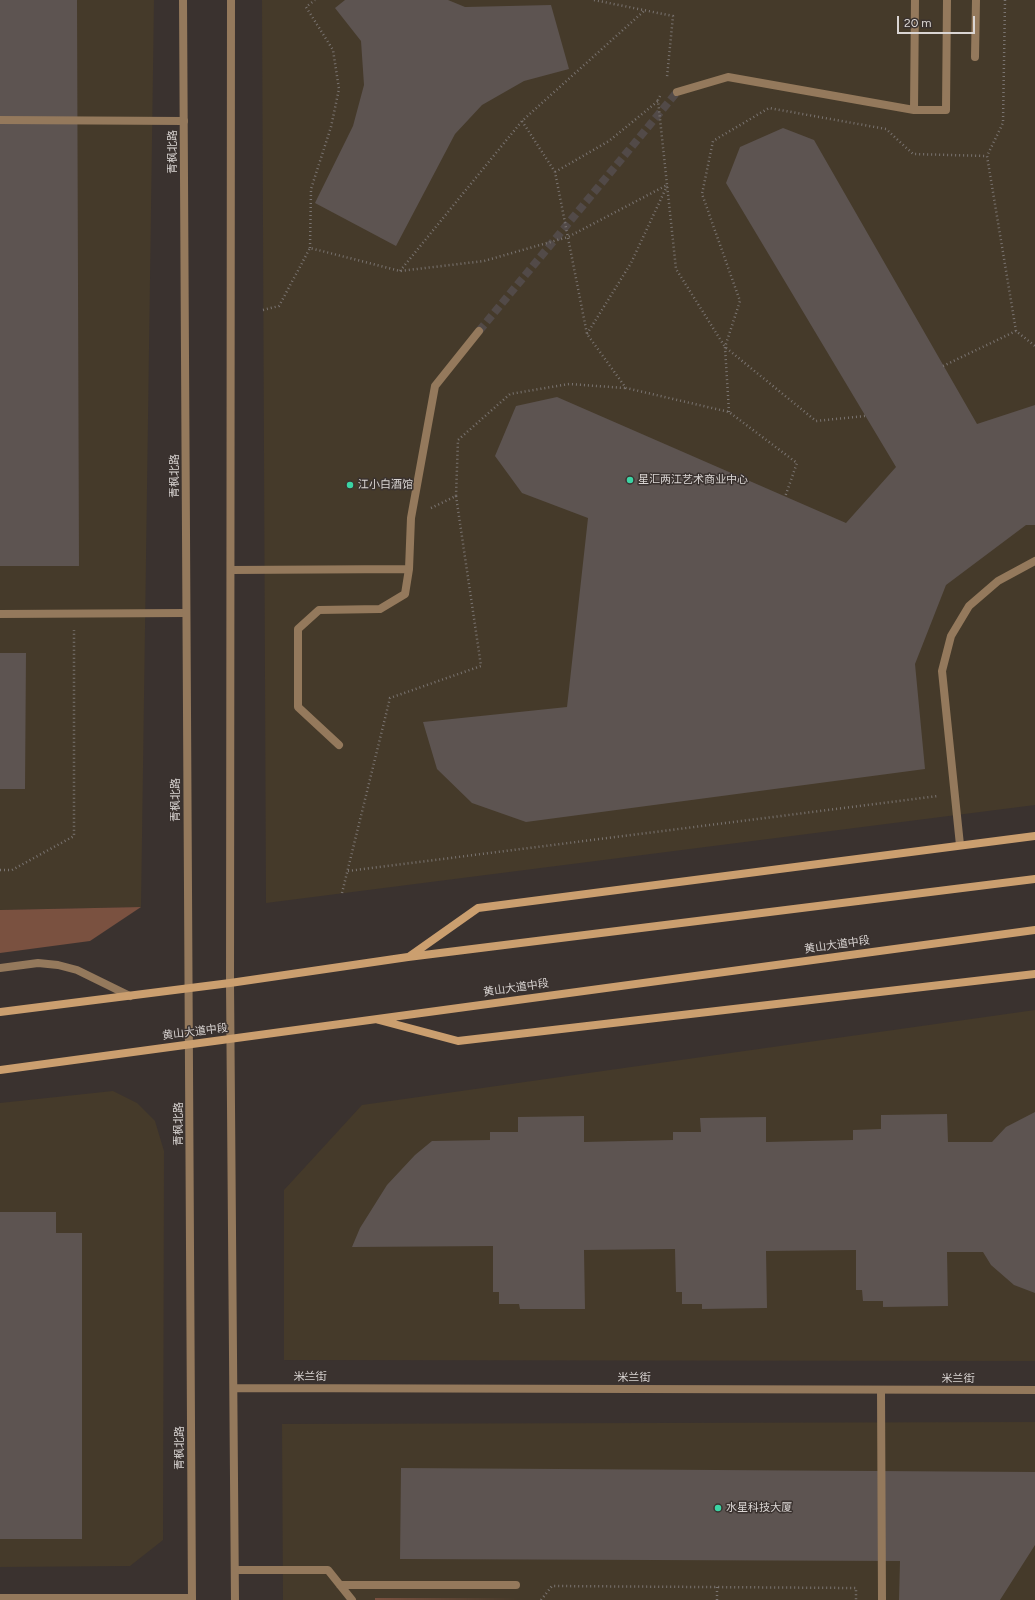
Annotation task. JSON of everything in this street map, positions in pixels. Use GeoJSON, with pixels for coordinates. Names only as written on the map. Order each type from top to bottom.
{"type":"FeatureCollection","features":[{"type":"Feature","properties":{"kind":"main road"},"geometry":{"type":"LineString","coordinates":[[408,957],[478,908],[1035,836]]}},
{"type":"Feature","properties":{"kind":"main road"},"geometry":{"type":"LineString","coordinates":[[0,1012],[230,983],[408,957],[1035,879]]}},
{"type":"Feature","properties":{"kind":"main road","name":"黄山大道中段"},"geometry":{"type":"LineString","coordinates":[[0,1070],[374,1018],[1035,930]]}},
{"type":"Feature","properties":{"kind":"main road"},"geometry":{"type":"LineString","coordinates":[[374,1018],[458,1042],[1035,974]]}},
{"type":"Feature","properties":{"kind":"street","name":"青枫北路"},"geometry":{"type":"LineString","coordinates":[[183,0],[192,1599]]}},
{"type":"Feature","properties":{"kind":"street"},"geometry":{"type":"LineString","coordinates":[[231,0],[230,983],[235,1600]]}},
{"type":"Feature","properties":{"kind":"street"},"geometry":{"type":"LineString","coordinates":[[914,110],[915,0]]}},
{"type":"Feature","properties":{"kind":"street"},"geometry":{"type":"LineString","coordinates":[[677,92],[728,77],[914,110],[946,110],[947,0]]}},
{"type":"Feature","properties":{"kind":"street"},"geometry":{"type":"LineString","coordinates":[[975,57],[976,0]]}},
{"type":"Feature","properties":{"kind":"street"},"geometry":{"type":"LineString","coordinates":[[0,120],[184,121]]}},
{"type":"Feature","properties":{"kind":"street"},"geometry":{"type":"LineString","coordinates":[[339,745],[298,707],[298,629],[319,610],[380,609],[405,594],[409,570],[411,518],[435,386],[479,331]]}},
{"type":"Feature","properties":{"kind":"street"},"geometry":{"type":"LineString","coordinates":[[960,845],[942,671],[951,636],[969,606],[998,581],[1035,561]]}},
{"type":"Feature","properties":{"kind":"street"},"geometry":{"type":"LineString","coordinates":[[231,570],[409,570]]}},
{"type":"Feature","properties":{"kind":"street"},"geometry":{"type":"LineString","coordinates":[[0,614],[186,613]]}},
{"type":"Feature","properties":{"kind":"street"},"geometry":{"type":"LineString","coordinates":[[0,968],[38,964],[58,965],[77,970],[130,996]]}},
{"type":"Feature","properties":{"kind":"street","name":"米兰街"},"geometry":{"type":"LineString","coordinates":[[234,1388],[1035,1390]]}},
{"type":"Feature","properties":{"kind":"street"},"geometry":{"type":"LineString","coordinates":[[880,1390],[882,1600]]}},
{"type":"Feature","properties":{"kind":"street"},"geometry":{"type":"LineString","coordinates":[[235,1570],[328,1570],[352,1600]]}},
{"type":"Feature","properties":{"kind":"street"},"geometry":{"type":"LineString","coordinates":[[340,1585],[516,1585]]}},
{"type":"Feature","properties":{"kind":"street"},"geometry":{"type":"LineString","coordinates":[[0,1598],[192,1599]]}},
{"type":"Feature","properties":{"kind":"path"},"geometry":{"type":"LineString","coordinates":[[263,310],[279,306],[310,248],[311,189],[331,127],[338,89],[333,50],[306,7],[315,0]]}},
{"type":"Feature","properties":{"kind":"path"},"geometry":{"type":"LineString","coordinates":[[594,0],[673,16],[669,73],[666,80]]}},
{"type":"Feature","properties":{"kind":"path"},"geometry":{"type":"LineString","coordinates":[[1005,0],[1003,123],[988,156],[1016,331],[1035,346]]}},
{"type":"Feature","properties":{"kind":"path"},"geometry":{"type":"LineString","coordinates":[[400,271],[522,121],[644,10]]}},
{"type":"Feature","properties":{"kind":"path"},"geometry":{"type":"LineString","coordinates":[[556,172],[609,141],[658,100],[661,94]]}},
{"type":"Feature","properties":{"kind":"path"},"geometry":{"type":"LineString","coordinates":[[658,100],[676,269],[725,347],[816,421],[866,416]]}},
{"type":"Feature","properties":{"kind":"path"},"geometry":{"type":"LineString","coordinates":[[729,412],[725,347],[740,301],[702,194],[712,141],[769,108],[886,129],[913,154],[988,156]]}},
{"type":"Feature","properties":{"kind":"path"},"geometry":{"type":"LineString","coordinates":[[522,121],[556,172],[587,334],[626,388]]}},
{"type":"Feature","properties":{"kind":"path"},"geometry":{"type":"LineString","coordinates":[[310,248],[400,271],[484,261],[568,237],[667,185]]}},
{"type":"Feature","properties":{"kind":"path"},"geometry":{"type":"LineString","coordinates":[[587,334],[631,262],[667,185]]}},
{"type":"Feature","properties":{"kind":"path"},"geometry":{"type":"LineString","coordinates":[[943,366],[1016,331]]}},
{"type":"Feature","properties":{"kind":"path"},"geometry":{"type":"LineString","coordinates":[[342,893],[390,698],[480,666],[456,496],[458,440],[510,394],[569,384],[626,388],[729,412],[797,463],[785,497]]}},
{"type":"Feature","properties":{"kind":"path"},"geometry":{"type":"LineString","coordinates":[[411,518],[456,496]]}},
{"type":"Feature","properties":{"kind":"path"},"geometry":{"type":"LineString","coordinates":[[0,870],[12,870],[74,836],[74,614]]}},
{"type":"Feature","properties":{"kind":"path"},"geometry":{"type":"LineString","coordinates":[[348,871],[954,794]]}},
{"type":"Feature","properties":{"kind":"path"},"geometry":{"type":"LineString","coordinates":[[541,1600],[552,1586],[856,1588],[856,1600]]}},
{"type":"Feature","properties":{"kind":"path"},"geometry":{"type":"LineString","coordinates":[[717,1586],[717,1600]]}},
{"type":"Feature","properties":{"kind":"shaded area"},"geometry":{"type":"Polygon","coordinates":[[[0,0],[154,0],[141,907],[0,910],[0,0]]]}},
{"type":"Feature","properties":{"kind":"shaded area","name":"星汇两江艺术商业中心"},"geometry":{"type":"Polygon","coordinates":[[[262,0],[1035,0],[1035,805],[266,903],[262,0]]]}},
{"type":"Feature","properties":{"kind":"shaded area"},"geometry":{"type":"Polygon","coordinates":[[[141,907],[90,941],[0,953],[0,910],[141,907]]]}},
{"type":"Feature","properties":{"kind":"shaded area"},"geometry":{"type":"Polygon","coordinates":[[[1035,1010],[1035,1361],[284,1360],[284,1190],[362,1105],[1035,1010]]]}},
{"type":"Feature","properties":{"kind":"shaded area"},"geometry":{"type":"Polygon","coordinates":[[[113,1091],[137,1103],[155,1121],[164,1151],[163,1540],[130,1566],[0,1567],[0,1103],[113,1091]]]}},
{"type":"Feature","properties":{"kind":"shaded area"},"geometry":{"type":"Polygon","coordinates":[[[1035,1422],[1035,1600],[283,1600],[282,1424],[1035,1422]]]}},
{"type":"Feature","properties":{"kind":"shaded area"},"geometry":{"type":"Polygon","coordinates":[[[375,1598],[520,1599],[375,1600],[375,1598]]]}},
{"type":"Feature","properties":{"kind":"building"},"geometry":{"type":"Polygon","coordinates":[[[0,0],[77,0],[79,566],[0,566],[0,0]]]}},
{"type":"Feature","properties":{"kind":"building"},"geometry":{"type":"Polygon","coordinates":[[[345,0],[448,0],[465,7],[551,5],[569,69],[524,81],[482,105],[455,134],[396,246],[315,203],[353,126],[364,85],[361,41],[335,8],[345,0]]]}},
{"type":"Feature","properties":{"kind":"building","name":"星汇两江艺术商业中心"},"geometry":{"type":"Polygon","coordinates":[[[783,128],[814,140],[977,424],[1035,405],[1035,525],[1026,525],[946,585],[915,664],[925,769],[526,822],[472,803],[437,769],[423,722],[567,707],[588,518],[522,493],[495,456],[516,406],[557,397],[846,523],[896,467],[726,183],[740,147],[783,128]]]}},
{"type":"Feature","properties":{"kind":"building"},"geometry":{"type":"Polygon","coordinates":[[[0,653],[26,653],[25,789],[0,789],[0,653]]]}},
{"type":"Feature","properties":{"kind":"building"},"geometry":{"type":"Polygon","coordinates":[[[1035,1112],[1035,1293],[1014,1285],[991,1265],[983,1252],[947,1252],[948,1306],[883,1307],[883,1301],[863,1301],[862,1290],[856,1290],[856,1250],[766,1251],[767,1308],[702,1309],[702,1304],[682,1304],[682,1292],[676,1292],[675,1249],[584,1250],[585,1309],[520,1309],[519,1304],[499,1304],[499,1292],[493,1292],[493,1246],[352,1247],[360,1228],[387,1185],[415,1155],[432,1141],[490,1140],[490,1132],[518,1132],[518,1117],[584,1116],[584,1142],[673,1140],[673,1132],[701,1132],[700,1118],[766,1117],[766,1142],[853,1140],[853,1130],[881,1129],[881,1115],[947,1114],[948,1142],[992,1142],[1006,1127],[1035,1112]]]}},
{"type":"Feature","properties":{"kind":"building"},"geometry":{"type":"Polygon","coordinates":[[[0,1212],[56,1212],[56,1233],[82,1233],[82,1539],[0,1539],[0,1212]]]}},
{"type":"Feature","properties":{"kind":"building","name":"水星科技大厦"},"geometry":{"type":"Polygon","coordinates":[[[401,1468],[1035,1472],[1035,1545],[1000,1600],[899,1600],[900,1561],[400,1559],[401,1468]]]}},
{"type":"Feature","properties":{"kind":"tunnel"},"geometry":{"type":"LineString","coordinates":[[479,331],[677,92]]}},
{"type":"Feature","properties":{"kind":"place","name":"星汇两江艺术商业中心"},"geometry":{"type":"Point","coordinates":[630,480]}},
{"type":"Feature","properties":{"kind":"place","name":"江小白酒馆"},"geometry":{"type":"Point","coordinates":[350,485]}},
{"type":"Feature","properties":{"kind":"place","name":"水星科技大厦"},"geometry":{"type":"Point","coordinates":[718,1508]}}]}
